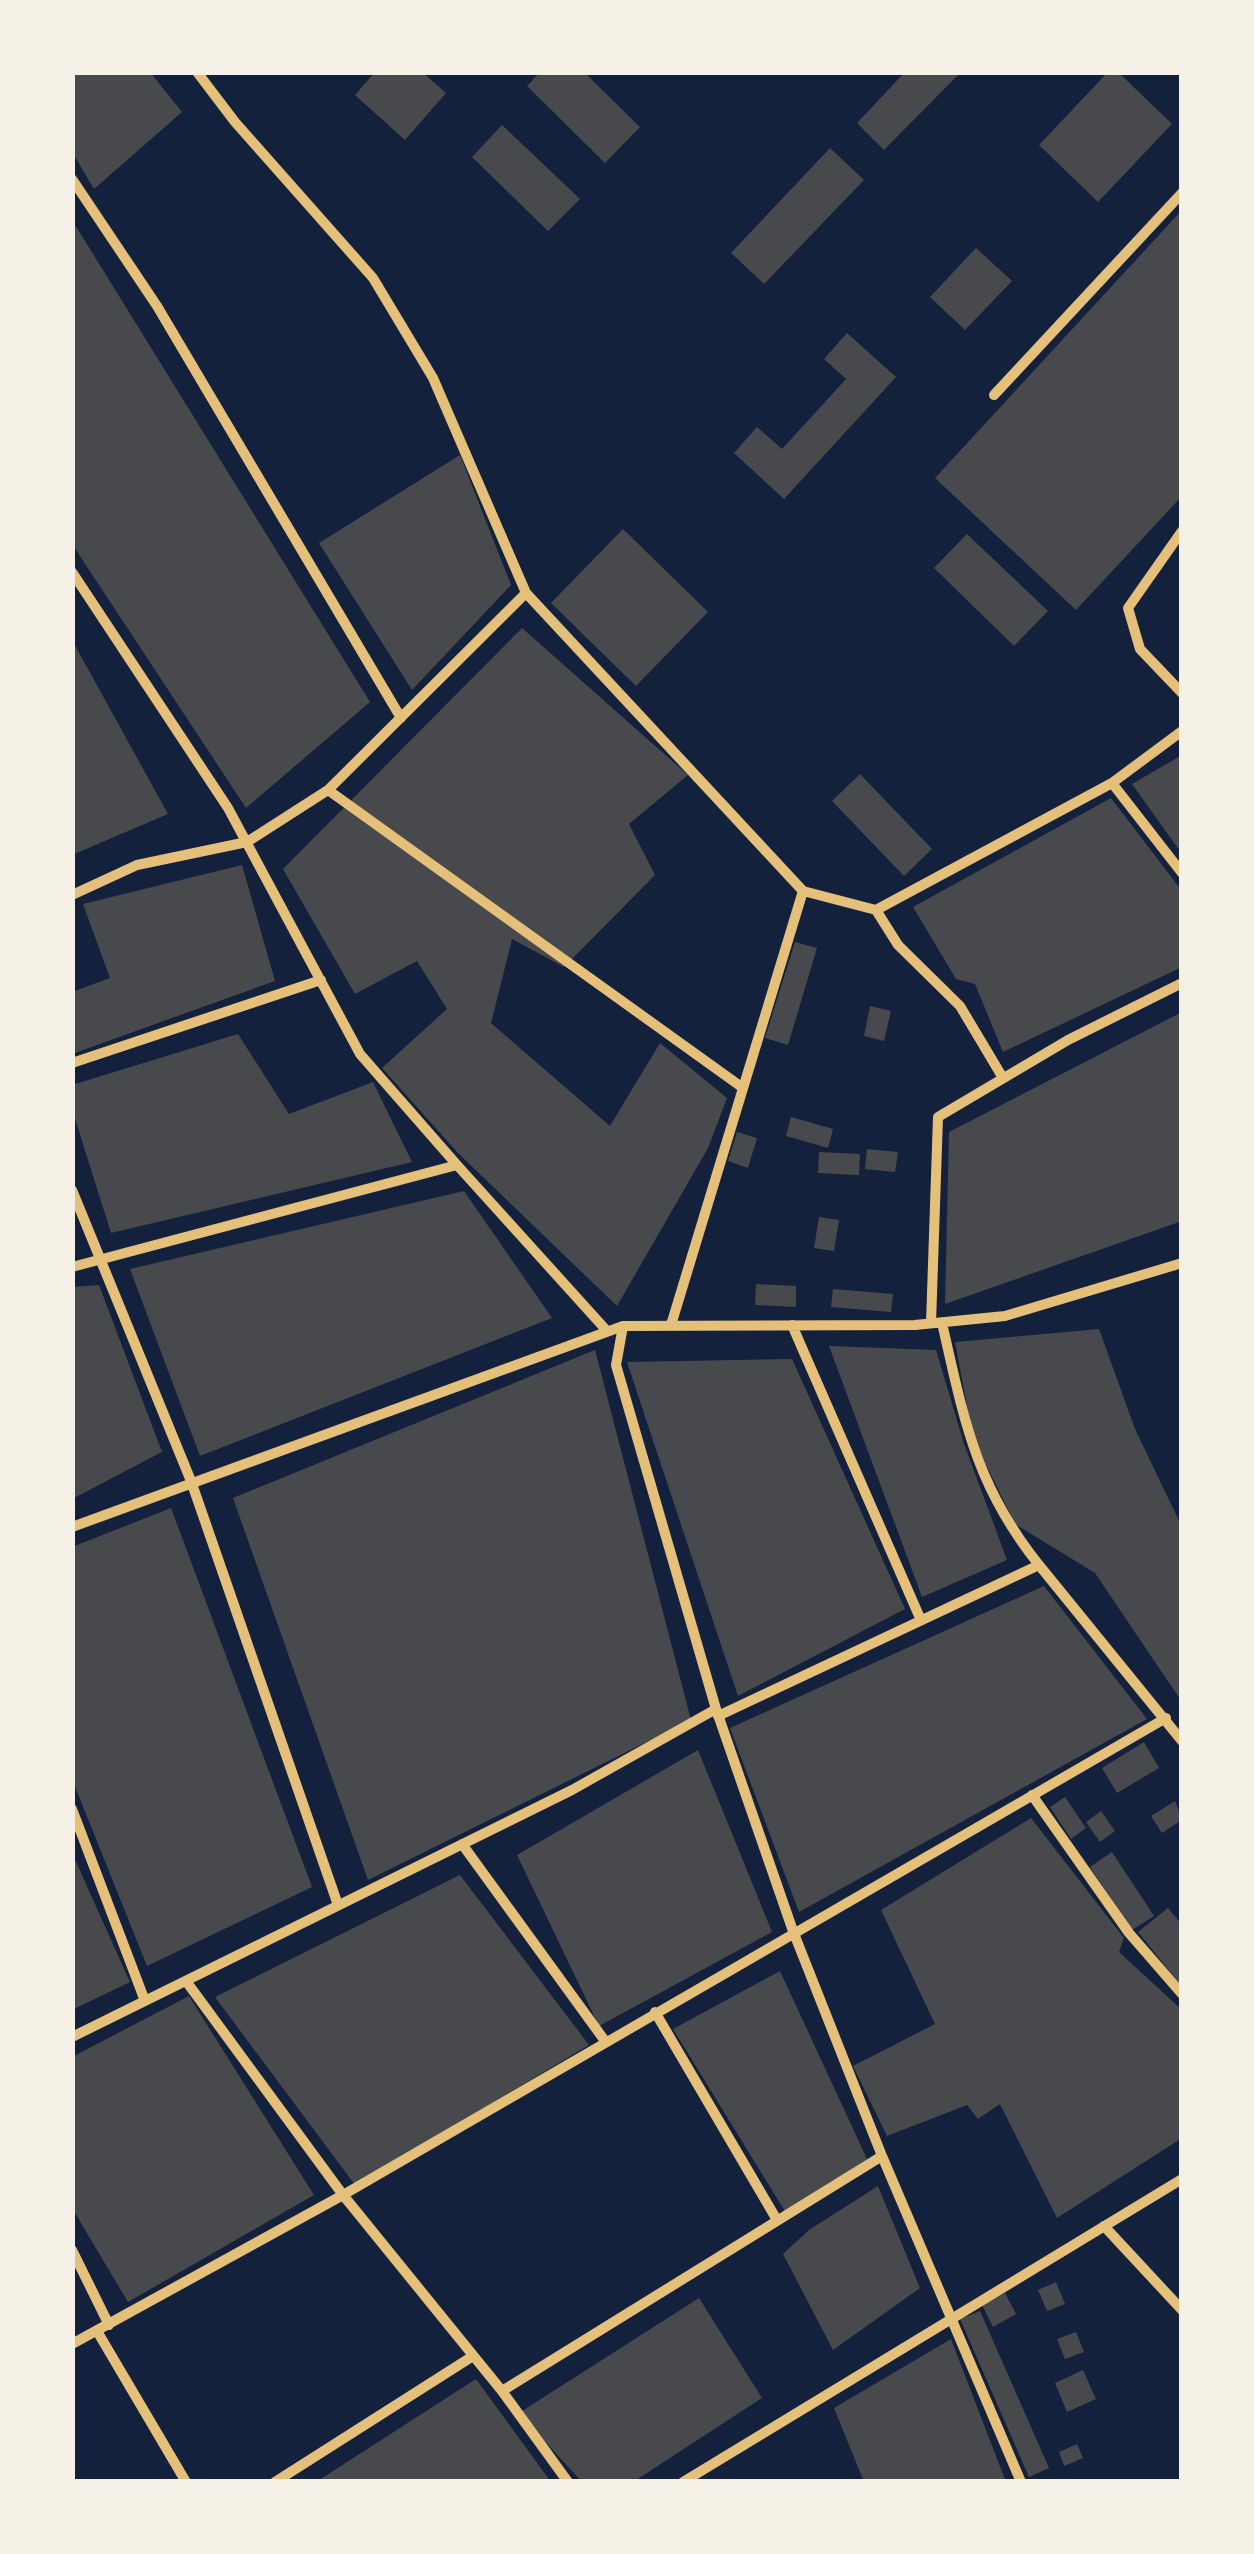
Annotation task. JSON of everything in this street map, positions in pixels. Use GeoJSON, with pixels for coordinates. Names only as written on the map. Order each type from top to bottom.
{"type":"FeatureCollection","features":[{"type":"Feature","properties":{"kind":"street"},"geometry":{"type":"LineString","coordinates":[[198,72],[235,122],[373,278],[433,378],[526,593],[803,891],[876,910],[1112,783],[1182,731]]}},
{"type":"Feature","properties":{"kind":"street"},"geometry":{"type":"LineString","coordinates":[[72,180],[157,306],[401,718]]}},
{"type":"Feature","properties":{"kind":"street"},"geometry":{"type":"LineString","coordinates":[[994,395],[1182,193]]}},
{"type":"Feature","properties":{"kind":"street"},"geometry":{"type":"LineString","coordinates":[[1182,531],[1128,608],[1140,649],[1182,692]]}},
{"type":"Feature","properties":{"kind":"street"},"geometry":{"type":"LineString","coordinates":[[72,572],[247,842],[360,1054],[608,1331]]}},
{"type":"Feature","properties":{"kind":"street"},"geometry":{"type":"LineString","coordinates":[[72,895],[138,865],[247,842],[328,790],[526,593]]}},
{"type":"Feature","properties":{"kind":"street"},"geometry":{"type":"LineString","coordinates":[[1112,783],[1182,873]]}},
{"type":"Feature","properties":{"kind":"street"},"geometry":{"type":"LineString","coordinates":[[328,790],[743,1088]]}},
{"type":"Feature","properties":{"kind":"street"},"geometry":{"type":"LineString","coordinates":[[671,1325],[803,891]]}},
{"type":"Feature","properties":{"kind":"street"},"geometry":{"type":"LineString","coordinates":[[876,910],[898,945],[960,1006],[1003,1078]]}},
{"type":"Feature","properties":{"kind":"street"},"geometry":{"type":"LineString","coordinates":[[72,1063],[321,980]]}},
{"type":"Feature","properties":{"kind":"street"},"geometry":{"type":"LineString","coordinates":[[1182,984],[1003,1078],[938,1117],[936,1323],[972,1453],[1011,1531],[1182,1742]]}},
{"type":"Feature","properties":{"kind":"street"},"geometry":{"type":"LineString","coordinates":[[72,1267],[456,1165]]}},
{"type":"Feature","properties":{"kind":"street"},"geometry":{"type":"LineString","coordinates":[[72,1190],[190,1482],[338,1905]]}},
{"type":"Feature","properties":{"kind":"street"},"geometry":{"type":"LineString","coordinates":[[72,1527],[623,1326],[936,1323],[1004,1316],[1182,1263]]}},
{"type":"Feature","properties":{"kind":"street"},"geometry":{"type":"LineString","coordinates":[[623,1326],[616,1366],[717,1712],[792,1931],[882,2156],[1022,2482]]}},
{"type":"Feature","properties":{"kind":"street"},"geometry":{"type":"LineString","coordinates":[[792,1326],[920,1618]]}},
{"type":"Feature","properties":{"kind":"street"},"geometry":{"type":"LineString","coordinates":[[72,2037],[572,1790],[717,1712],[1039,1566]]}},
{"type":"Feature","properties":{"kind":"street"},"geometry":{"type":"LineString","coordinates":[[72,2344],[343,2195],[792,1931],[1166,1718]]}},
{"type":"Feature","properties":{"kind":"street"},"geometry":{"type":"LineString","coordinates":[[1032,1795],[1129,1934],[1182,1994]]}},
{"type":"Feature","properties":{"kind":"street"},"geometry":{"type":"LineString","coordinates":[[72,1809],[145,2001]]}},
{"type":"Feature","properties":{"kind":"street"},"geometry":{"type":"LineString","coordinates":[[462,1844],[605,2041]]}},
{"type":"Feature","properties":{"kind":"street"},"geometry":{"type":"LineString","coordinates":[[186,1980],[343,2195],[502,2391],[568,2482]]}},
{"type":"Feature","properties":{"kind":"street"},"geometry":{"type":"LineString","coordinates":[[655,2012],[777,2220]]}},
{"type":"Feature","properties":{"kind":"street"},"geometry":{"type":"LineString","coordinates":[[502,2391],[882,2156]]}},
{"type":"Feature","properties":{"kind":"street"},"geometry":{"type":"LineString","coordinates":[[683,2482],[1182,2179]]}},
{"type":"Feature","properties":{"kind":"street"},"geometry":{"type":"LineString","coordinates":[[1104,2226],[1182,2310]]}},
{"type":"Feature","properties":{"kind":"street"},"geometry":{"type":"LineString","coordinates":[[72,2250],[109,2325]]}},
{"type":"Feature","properties":{"kind":"street"},"geometry":{"type":"LineString","coordinates":[[97,2331],[186,2482]]}},
{"type":"Feature","properties":{"kind":"street"},"geometry":{"type":"LineString","coordinates":[[275,2482],[473,2356]]}},
{"type":"Feature","properties":{"kind":"building"},"geometry":{"type":"Polygon","coordinates":[[[72,72],[150,72],[182,112],[94,189],[72,152],[72,72]]]}},
{"type":"Feature","properties":{"kind":"building"},"geometry":{"type":"Polygon","coordinates":[[[375,72],[422,72],[446,93],[405,140],[355,95],[375,72]]]}},
{"type":"Feature","properties":{"kind":"building"},"geometry":{"type":"Polygon","coordinates":[[[540,72],[584,72],[640,127],[605,163],[527,86],[540,72]]]}},
{"type":"Feature","properties":{"kind":"building"},"geometry":{"type":"Polygon","coordinates":[[[905,72],[961,72],[884,150],[857,123],[905,72]]]}},
{"type":"Feature","properties":{"kind":"building"},"geometry":{"type":"Polygon","coordinates":[[[1108,72],[1118,72],[1172,124],[1098,202],[1039,145],[1108,72]]]}},
{"type":"Feature","properties":{"kind":"building"},"geometry":{"type":"Polygon","coordinates":[[[502,125],[580,199],[548,231],[472,157],[502,125]]]}},
{"type":"Feature","properties":{"kind":"building"},"geometry":{"type":"Polygon","coordinates":[[[830,148],[864,180],[764,284],[731,253],[830,148]]]}},
{"type":"Feature","properties":{"kind":"building"},"geometry":{"type":"Polygon","coordinates":[[[1182,210],[1182,496],[1076,610],[935,478],[1182,210]]]}},
{"type":"Feature","properties":{"kind":"building"},"geometry":{"type":"Polygon","coordinates":[[[72,220],[370,702],[246,808],[72,544],[72,220]]]}},
{"type":"Feature","properties":{"kind":"building"},"geometry":{"type":"Polygon","coordinates":[[[976,248],[1012,281],[965,330],[930,297],[976,248]]]}},
{"type":"Feature","properties":{"kind":"building"},"geometry":{"type":"Polygon","coordinates":[[[847,333],[896,377],[784,499],[734,453],[757,427],[782,449],[846,379],[824,359],[847,333]]]}},
{"type":"Feature","properties":{"kind":"building"},"geometry":{"type":"Polygon","coordinates":[[[460,455],[511,585],[412,690],[319,543],[460,455]]]}},
{"type":"Feature","properties":{"kind":"building"},"geometry":{"type":"Polygon","coordinates":[[[623,529],[708,612],[636,686],[551,603],[623,529]]]}},
{"type":"Feature","properties":{"kind":"building"},"geometry":{"type":"Polygon","coordinates":[[[967,534],[1048,611],[1014,646],[934,568],[967,534]]]}},
{"type":"Feature","properties":{"kind":"building"},"geometry":{"type":"Polygon","coordinates":[[[522,628],[688,775],[629,824],[655,875],[564,967],[512,939],[491,1023],[610,1126],[660,1043],[727,1098],[708,1148],[617,1306],[458,1153],[382,1068],[447,1009],[417,961],[355,994],[283,869],[522,628]]]}},
{"type":"Feature","properties":{"kind":"building"},"geometry":{"type":"Polygon","coordinates":[[[72,640],[168,814],[72,855],[72,640]]]}},
{"type":"Feature","properties":{"kind":"building"},"geometry":{"type":"Polygon","coordinates":[[[1182,755],[1182,854],[1132,784],[1182,755]]]}},
{"type":"Feature","properties":{"kind":"building"},"geometry":{"type":"Polygon","coordinates":[[[860,774],[932,849],[904,876],[832,801],[860,774]]]}},
{"type":"Feature","properties":{"kind":"building"},"geometry":{"type":"Polygon","coordinates":[[[1111,798],[1182,891],[1182,967],[1003,1052],[975,984],[956,979],[913,907],[1111,798]]]}},
{"type":"Feature","properties":{"kind":"building"},"geometry":{"type":"Polygon","coordinates":[[[242,865],[275,981],[72,1054],[72,992],[110,978],[83,904],[242,865]]]}},
{"type":"Feature","properties":{"kind":"building"},"geometry":{"type":"Polygon","coordinates":[[[795,942],[817,948],[788,1045],[765,1038],[795,942]]]}},
{"type":"Feature","properties":{"kind":"building"},"geometry":{"type":"Polygon","coordinates":[[[870,1006],[891,1011],[884,1041],[864,1036],[870,1006]]]}},
{"type":"Feature","properties":{"kind":"building"},"geometry":{"type":"Polygon","coordinates":[[[1182,1012],[1182,1221],[945,1304],[949,1132],[1182,1012]]]}},
{"type":"Feature","properties":{"kind":"building"},"geometry":{"type":"Polygon","coordinates":[[[238,1034],[289,1114],[373,1082],[412,1162],[111,1233],[72,1109],[72,1085],[238,1034]]]}},
{"type":"Feature","properties":{"kind":"building"},"geometry":{"type":"Polygon","coordinates":[[[791,1117],[833,1129],[828,1148],[786,1136],[791,1117]]]}},
{"type":"Feature","properties":{"kind":"building"},"geometry":{"type":"Polygon","coordinates":[[[737,1132],[757,1138],[748,1168],[728,1161],[737,1132]]]}},
{"type":"Feature","properties":{"kind":"building"},"geometry":{"type":"Polygon","coordinates":[[[867,1149],[898,1152],[895,1172],[865,1169],[867,1149]]]}},
{"type":"Feature","properties":{"kind":"building"},"geometry":{"type":"Polygon","coordinates":[[[819,1152],[860,1154],[859,1175],[818,1173],[819,1152]]]}},
{"type":"Feature","properties":{"kind":"building"},"geometry":{"type":"Polygon","coordinates":[[[464,1191],[552,1318],[200,1456],[130,1269],[464,1191]]]}},
{"type":"Feature","properties":{"kind":"building"},"geometry":{"type":"Polygon","coordinates":[[[819,1217],[839,1220],[834,1251],[814,1248],[819,1217]]]}},
{"type":"Feature","properties":{"kind":"building"},"geometry":{"type":"Polygon","coordinates":[[[756,1284],[796,1286],[796,1307],[755,1305],[756,1284]]]}},
{"type":"Feature","properties":{"kind":"building"},"geometry":{"type":"Polygon","coordinates":[[[99,1285],[162,1452],[72,1499],[72,1287],[99,1285]]]}},
{"type":"Feature","properties":{"kind":"building"},"geometry":{"type":"Polygon","coordinates":[[[833,1289],[893,1294],[891,1312],[831,1307],[833,1289]]]}},
{"type":"Feature","properties":{"kind":"building"},"geometry":{"type":"Polygon","coordinates":[[[1099,1329],[1135,1429],[1182,1527],[1182,1702],[1095,1573],[1015,1524],[973,1438],[955,1342],[1099,1329]]]}},
{"type":"Feature","properties":{"kind":"building"},"geometry":{"type":"Polygon","coordinates":[[[829,1346],[936,1350],[964,1444],[1007,1560],[922,1597],[829,1346]]]}},
{"type":"Feature","properties":{"kind":"building"},"geometry":{"type":"Polygon","coordinates":[[[595,1350],[691,1720],[368,1880],[233,1498],[595,1350]]]}},
{"type":"Feature","properties":{"kind":"building"},"geometry":{"type":"Polygon","coordinates":[[[792,1359],[905,1609],[738,1696],[627,1362],[792,1359]]]}},
{"type":"Feature","properties":{"kind":"building"},"geometry":{"type":"Polygon","coordinates":[[[171,1508],[312,1887],[147,1966],[72,1779],[72,1547],[171,1508]]]}},
{"type":"Feature","properties":{"kind":"building"},"geometry":{"type":"Polygon","coordinates":[[[1044,1586],[1147,1719],[799,1912],[730,1728],[1044,1586]]]}},
{"type":"Feature","properties":{"kind":"building"},"geometry":{"type":"Polygon","coordinates":[[[1144,1742],[1159,1768],[1117,1793],[1102,1768],[1144,1742]]]}},
{"type":"Feature","properties":{"kind":"building"},"geometry":{"type":"Polygon","coordinates":[[[698,1750],[772,1932],[599,2026],[517,1855],[698,1750]]]}},
{"type":"Feature","properties":{"kind":"building"},"geometry":{"type":"Polygon","coordinates":[[[1065,1797],[1086,1828],[1071,1839],[1050,1807],[1065,1797]]]}},
{"type":"Feature","properties":{"kind":"building"},"geometry":{"type":"Polygon","coordinates":[[[1175,1801],[1182,1820],[1162,1833],[1151,1816],[1175,1801]]]}},
{"type":"Feature","properties":{"kind":"building"},"geometry":{"type":"Polygon","coordinates":[[[1101,1811],[1115,1831],[1100,1842],[1086,1822],[1101,1811]]]}},
{"type":"Feature","properties":{"kind":"building"},"geometry":{"type":"Polygon","coordinates":[[[1031,1818],[1124,1938],[1119,1952],[1182,2010],[1182,2138],[1057,2218],[1000,2104],[978,2119],[967,2105],[887,2136],[853,2066],[935,2024],[881,1910],[1031,1818]]]}},
{"type":"Feature","properties":{"kind":"building"},"geometry":{"type":"Polygon","coordinates":[[[1112,1852],[1154,1916],[1132,1930],[1090,1867],[1112,1852]]]}},
{"type":"Feature","properties":{"kind":"building"},"geometry":{"type":"Polygon","coordinates":[[[72,1853],[130,1982],[72,2010],[72,1853]]]}},
{"type":"Feature","properties":{"kind":"building"},"geometry":{"type":"Polygon","coordinates":[[[460,1875],[589,2045],[355,2185],[215,1997],[460,1875]]]}},
{"type":"Feature","properties":{"kind":"building"},"geometry":{"type":"Polygon","coordinates":[[[1168,1908],[1182,1925],[1182,1987],[1138,1932],[1168,1908]]]}},
{"type":"Feature","properties":{"kind":"building"},"geometry":{"type":"Polygon","coordinates":[[[780,1971],[867,2159],[786,2213],[673,2029],[780,1971]]]}},
{"type":"Feature","properties":{"kind":"building"},"geometry":{"type":"Polygon","coordinates":[[[189,1996],[314,2195],[128,2302],[72,2208],[72,2057],[189,1996]]]}},
{"type":"Feature","properties":{"kind":"building"},"geometry":{"type":"Polygon","coordinates":[[[878,2186],[920,2288],[833,2350],[783,2254],[809,2230],[878,2186]]]}},
{"type":"Feature","properties":{"kind":"building"},"geometry":{"type":"Polygon","coordinates":[[[1056,2282],[1065,2304],[1047,2311],[1038,2290],[1056,2282]]]}},
{"type":"Feature","properties":{"kind":"building"},"geometry":{"type":"Polygon","coordinates":[[[1005,2293],[1016,2314],[993,2327],[982,2305],[1005,2293]]]}},
{"type":"Feature","properties":{"kind":"building"},"geometry":{"type":"Polygon","coordinates":[[[699,2298],[762,2398],[633,2482],[582,2482],[519,2413],[699,2298]]]}},
{"type":"Feature","properties":{"kind":"building"},"geometry":{"type":"Polygon","coordinates":[[[980,2311],[1049,2468],[1029,2477],[960,2319],[980,2311]]]}},
{"type":"Feature","properties":{"kind":"building"},"geometry":{"type":"Polygon","coordinates":[[[1076,2332],[1084,2352],[1065,2359],[1057,2339],[1076,2332]]]}},
{"type":"Feature","properties":{"kind":"building"},"geometry":{"type":"Polygon","coordinates":[[[951,2339],[1006,2482],[864,2482],[834,2408],[951,2339]]]}},
{"type":"Feature","properties":{"kind":"building"},"geometry":{"type":"Polygon","coordinates":[[[1083,2370],[1096,2399],[1067,2412],[1055,2383],[1083,2370]]]}},
{"type":"Feature","properties":{"kind":"building"},"geometry":{"type":"Polygon","coordinates":[[[476,2379],[551,2482],[316,2482],[476,2379]]]}},
{"type":"Feature","properties":{"kind":"building"},"geometry":{"type":"Polygon","coordinates":[[[1077,2444],[1083,2458],[1064,2466],[1059,2452],[1077,2444]]]}}]}
